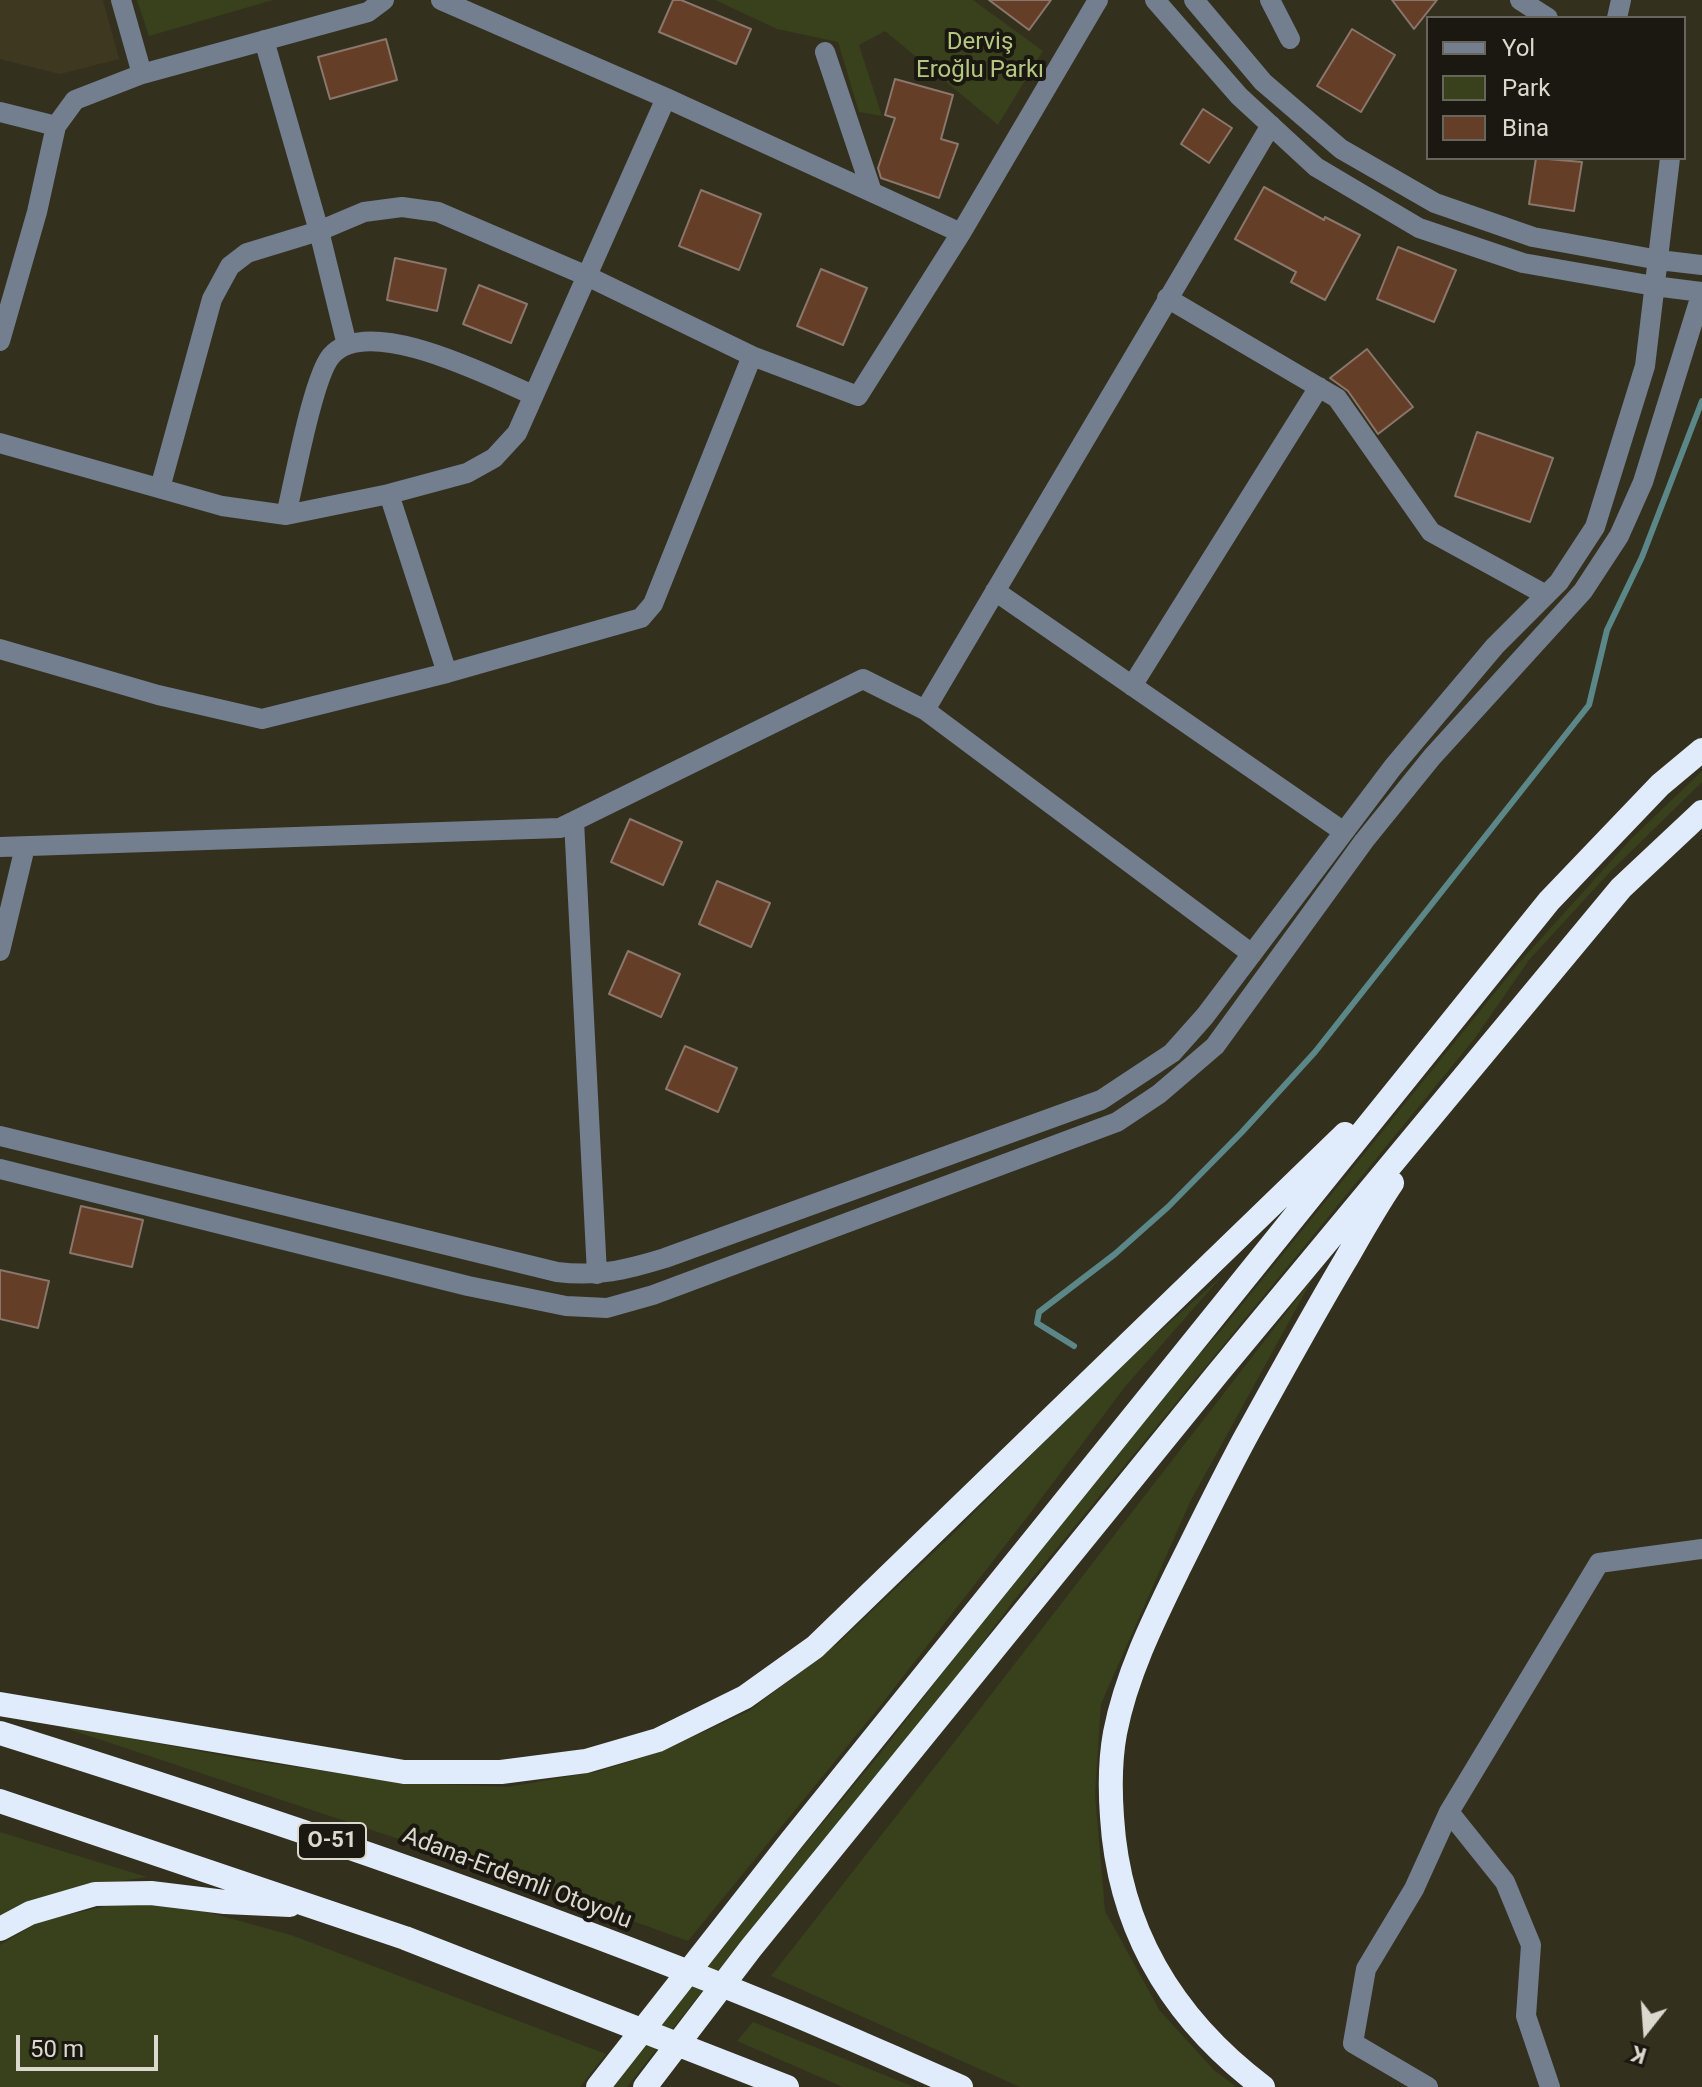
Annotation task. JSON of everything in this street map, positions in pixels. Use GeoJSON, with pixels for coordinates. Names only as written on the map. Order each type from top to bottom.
{"type":"FeatureCollection","features":[{"type":"Feature","properties":{"kind":"highway"},"geometry":{"type":"LineString","coordinates":[[598,2087],[791,1841],[1549,901],[1660,785],[1702,750]]}},
{"type":"Feature","properties":{"kind":"highway"},"geometry":{"type":"LineString","coordinates":[[645,2087],[751,1948],[1208,1385],[1621,888],[1702,812]]}},
{"type":"Feature","properties":{"kind":"highway"},"geometry":{"type":"LineString","coordinates":[[1263,2087],[1235,2066],[1181,2009],[1150,1960],[1128,1910],[1114,1853],[1110,1789],[1115,1734],[1130,1678],[1157,1612],[1220,1485],[1298,1341],[1385,1193],[1473,1066]]}},
{"type":"Feature","properties":{"kind":"highway"},"geometry":{"type":"LineString","coordinates":[[0,1704],[404,1772],[515,1770],[586,1761],[658,1740],[745,1697],[815,1647],[1413,1068]]}},
{"type":"Feature","properties":{"kind":"highway","name":"Adana-Erdemli Otoyolu"},"geometry":{"type":"LineString","coordinates":[[0,1733],[206,1798],[436,1877],[766,2002],[961,2087]]}},
{"type":"Feature","properties":{"kind":"highway"},"geometry":{"type":"LineString","coordinates":[[0,1801],[317,1906],[787,2087]]}},
{"type":"Feature","properties":{"kind":"highway"},"geometry":{"type":"LineString","coordinates":[[0,1929],[30,1913],[95,1894],[151,1893],[225,1902],[317,1906]]}},
{"type":"Feature","properties":{"kind":"street"},"geometry":{"type":"LineString","coordinates":[[121,0],[142,74]]}},
{"type":"Feature","properties":{"kind":"street"},"geometry":{"type":"LineString","coordinates":[[0,341],[37,212],[56,126],[75,100],[142,74],[368,12],[384,0]]}},
{"type":"Feature","properties":{"kind":"street"},"geometry":{"type":"LineString","coordinates":[[441,0],[666,98],[961,233]]}},
{"type":"Feature","properties":{"kind":"street"},"geometry":{"type":"LineString","coordinates":[[160,488],[212,299],[230,266],[247,253],[319,231],[364,212],[402,207],[438,212],[587,276],[752,356],[858,396],[961,233],[1098,0]]}},
{"type":"Feature","properties":{"kind":"street"},"geometry":{"type":"LineString","coordinates":[[0,1169],[468,1286],[566,1306],[607,1308],[653,1295],[1117,1122],[1159,1094],[1215,1046],[1364,841],[1422,769],[1583,591],[1619,536],[1643,482],[1702,292],[1523,263],[1419,228],[1316,167],[1239,96],[1155,0]]}},
{"type":"Feature","properties":{"kind":"street"},"geometry":{"type":"LineString","coordinates":[[1194,0],[1263,82],[1341,149],[1435,203],[1533,237],[1702,265]]}},
{"type":"Feature","properties":{"kind":"street"},"geometry":{"type":"LineString","coordinates":[[1270,0],[1290,39]]}},
{"type":"Feature","properties":{"kind":"street"},"geometry":{"type":"LineString","coordinates":[[1520,0],[1545,16]]}},
{"type":"Feature","properties":{"kind":"street"},"geometry":{"type":"LineString","coordinates":[[264,40],[319,231],[347,345]]}},
{"type":"Feature","properties":{"kind":"street"},"geometry":{"type":"LineString","coordinates":[[825,52],[872,192]]}},
{"type":"Feature","properties":{"kind":"street"},"geometry":{"type":"LineString","coordinates":[[0,443],[222,506],[286,515],[389,494],[467,473],[494,458],[517,433],[666,98]]}},
{"type":"Feature","properties":{"kind":"street"},"geometry":{"type":"LineString","coordinates":[[0,112],[56,126]]}},
{"type":"Feature","properties":{"kind":"street"},"geometry":{"type":"LineString","coordinates":[[925,710],[1271,125]]}},
{"type":"Feature","properties":{"kind":"street"},"geometry":{"type":"LineString","coordinates":[[0,1136],[557,1272],[587,1276],[620,1271],[665,1258],[1101,1100],[1172,1053],[1205,1016],[1393,767],[1495,646],[1559,582],[1595,527],[1645,366],[1670,160]]}},
{"type":"Feature","properties":{"kind":"street"},"geometry":{"type":"LineString","coordinates":[[1167,298],[1337,398],[1431,532],[1546,595]]}},
{"type":"Feature","properties":{"kind":"street"},"geometry":{"type":"LineString","coordinates":[[286,515],[319,379],[331,355],[347,345],[365,341],[397,342],[461,363],[533,395]]}},
{"type":"Feature","properties":{"kind":"street"},"geometry":{"type":"LineString","coordinates":[[0,649],[158,695],[262,719],[447,673],[641,618],[653,604],[752,356]]}},
{"type":"Feature","properties":{"kind":"street"},"geometry":{"type":"LineString","coordinates":[[1132,686],[1319,387]]}},
{"type":"Feature","properties":{"kind":"street"},"geometry":{"type":"LineString","coordinates":[[389,494],[447,673]]}},
{"type":"Feature","properties":{"kind":"street"},"geometry":{"type":"LineString","coordinates":[[995,591],[1344,832]]}},
{"type":"Feature","properties":{"kind":"street"},"geometry":{"type":"LineString","coordinates":[[0,847],[560,828],[863,679],[925,710],[1252,954]]}},
{"type":"Feature","properties":{"kind":"street"},"geometry":{"type":"LineString","coordinates":[[574,821],[597,1274]]}},
{"type":"Feature","properties":{"kind":"street"},"geometry":{"type":"LineString","coordinates":[[0,951],[25,847]]}},
{"type":"Feature","properties":{"kind":"street"},"geometry":{"type":"LineString","coordinates":[[1428,2087],[1353,2043],[1366,1969],[1414,1889],[1449,1812],[1599,1563],[1702,1549]]}},
{"type":"Feature","properties":{"kind":"street"},"geometry":{"type":"LineString","coordinates":[[1449,1812],[1505,1882],[1531,1945],[1526,2016],[1550,2087]]}},
{"type":"Feature","properties":{"kind":"shaded area"},"geometry":{"type":"Polygon","coordinates":[[[0,0],[103,0],[119,59],[60,74],[0,59],[0,0]]]}},
{"type":"Feature","properties":{"kind":"green space"},"geometry":{"type":"Polygon","coordinates":[[[137,0],[273,0],[149,36],[137,0]]]}},
{"type":"Feature","properties":{"kind":"green space","name":"Derviş Eroğlu Parkı"},"geometry":{"type":"Polygon","coordinates":[[[715,0],[973,0],[1043,51],[998,125],[885,31],[859,45],[882,116],[859,112],[838,42],[777,29],[715,0]]]}},
{"type":"Feature","properties":{"kind":"green space"},"geometry":{"type":"Polygon","coordinates":[[[1702,771],[1702,782],[1610,872],[1529,960],[1475,1038],[1012,1603],[936,1705],[768,1907],[627,2087],[610,2087],[737,1926],[879,1755],[1164,1394],[1223,1328],[1518,964],[1631,839],[1702,771]]]}},
{"type":"Feature","properties":{"kind":"green space"},"geometry":{"type":"Polygon","coordinates":[[[1222,1276],[1124,1388],[881,1705],[688,1941],[489,1869],[53,1724],[247,1760],[409,1783],[508,1787],[600,1771],[662,1751],[749,1711],[838,1643],[951,1536],[1105,1380],[1222,1276]]]}},
{"type":"Feature","properties":{"kind":"green space"},"geometry":{"type":"Polygon","coordinates":[[[1313,1278],[1190,1502],[1101,1704],[1095,1794],[1105,1911],[1160,2011],[1215,2071],[1237,2087],[1020,2087],[771,1976],[962,1732],[1313,1278]]]}},
{"type":"Feature","properties":{"kind":"green space"},"geometry":{"type":"Polygon","coordinates":[[[0,1832],[147,1877],[76,1888],[0,1918],[0,1832]]]}},
{"type":"Feature","properties":{"kind":"green space"},"geometry":{"type":"Polygon","coordinates":[[[116,1904],[185,1906],[291,1935],[606,2054],[580,2087],[0,2087],[0,1945],[40,1921],[116,1904]]]}},
{"type":"Feature","properties":{"kind":"green space"},"geometry":{"type":"Polygon","coordinates":[[[753,2022],[914,2087],[843,2087],[737,2041],[753,2022]]]}},
{"type":"Feature","properties":{"kind":"building"},"geometry":{"type":"Polygon","coordinates":[[[673,0],[681,0],[751,29],[736,64],[659,32],[673,0]]]}},
{"type":"Feature","properties":{"kind":"building"},"geometry":{"type":"Polygon","coordinates":[[[989,0],[1051,0],[1029,30],[989,0]]]}},
{"type":"Feature","properties":{"kind":"building"},"geometry":{"type":"Polygon","coordinates":[[[1392,0],[1437,0],[1414,29],[1392,0]]]}},
{"type":"Feature","properties":{"kind":"building"},"geometry":{"type":"Polygon","coordinates":[[[1352,29],[1395,55],[1361,112],[1317,86],[1352,29]]]}},
{"type":"Feature","properties":{"kind":"building"},"geometry":{"type":"Polygon","coordinates":[[[386,39],[397,80],[330,99],[318,57],[386,39]]]}},
{"type":"Feature","properties":{"kind":"building"},"geometry":{"type":"Polygon","coordinates":[[[895,79],[953,95],[941,139],[958,144],[939,198],[881,178],[878,168],[895,118],[885,115],[895,79]]]}},
{"type":"Feature","properties":{"kind":"building"},"geometry":{"type":"Polygon","coordinates":[[[1203,109],[1232,128],[1209,163],[1181,144],[1203,109]]]}},
{"type":"Feature","properties":{"kind":"building"},"geometry":{"type":"Polygon","coordinates":[[[1536,160],[1582,162],[1574,211],[1529,204],[1536,160]]]}},
{"type":"Feature","properties":{"kind":"building"},"geometry":{"type":"Polygon","coordinates":[[[1264,187],[1324,220],[1325,217],[1360,235],[1325,300],[1291,282],[1296,272],[1235,239],[1264,187]]]}},
{"type":"Feature","properties":{"kind":"building"},"geometry":{"type":"Polygon","coordinates":[[[701,190],[761,214],[739,270],[679,246],[701,190]]]}},
{"type":"Feature","properties":{"kind":"building"},"geometry":{"type":"Polygon","coordinates":[[[1398,247],[1456,270],[1434,322],[1377,299],[1398,247]]]}},
{"type":"Feature","properties":{"kind":"building"},"geometry":{"type":"Polygon","coordinates":[[[395,258],[446,269],[437,311],[387,300],[395,258]]]}},
{"type":"Feature","properties":{"kind":"building"},"geometry":{"type":"Polygon","coordinates":[[[821,269],[867,288],[843,345],[797,326],[821,269]]]}},
{"type":"Feature","properties":{"kind":"building"},"geometry":{"type":"Polygon","coordinates":[[[479,285],[527,304],[511,343],[463,324],[479,285]]]}},
{"type":"Feature","properties":{"kind":"building"},"geometry":{"type":"Polygon","coordinates":[[[1367,349],[1413,407],[1378,434],[1348,391],[1330,378],[1367,349]]]}},
{"type":"Feature","properties":{"kind":"building"},"geometry":{"type":"Polygon","coordinates":[[[1477,432],[1553,458],[1530,522],[1455,496],[1477,432]]]}},
{"type":"Feature","properties":{"kind":"building"},"geometry":{"type":"Polygon","coordinates":[[[630,819],[682,842],[663,885],[611,862],[630,819]]]}},
{"type":"Feature","properties":{"kind":"building"},"geometry":{"type":"Polygon","coordinates":[[[717,881],[770,903],[751,947],[699,924],[717,881]]]}},
{"type":"Feature","properties":{"kind":"building"},"geometry":{"type":"Polygon","coordinates":[[[628,951],[680,974],[661,1017],[609,994],[628,951]]]}},
{"type":"Feature","properties":{"kind":"building"},"geometry":{"type":"Polygon","coordinates":[[[685,1046],[737,1068],[718,1112],[666,1089],[685,1046]]]}},
{"type":"Feature","properties":{"kind":"building"},"geometry":{"type":"Polygon","coordinates":[[[81,1206],[143,1220],[132,1267],[70,1253],[81,1206]]]}},
{"type":"Feature","properties":{"kind":"building"},"geometry":{"type":"Polygon","coordinates":[[[0,1270],[49,1281],[38,1328],[0,1319],[0,1270]]]}},
{"type":"Feature","properties":{"kind":"waterway"},"geometry":{"type":"LineString","coordinates":[[1074,1346],[1037,1323],[1039,1312],[1115,1254],[1168,1207],[1315,1052],[1589,705],[1607,630],[1642,557],[1702,401]]}}]}
